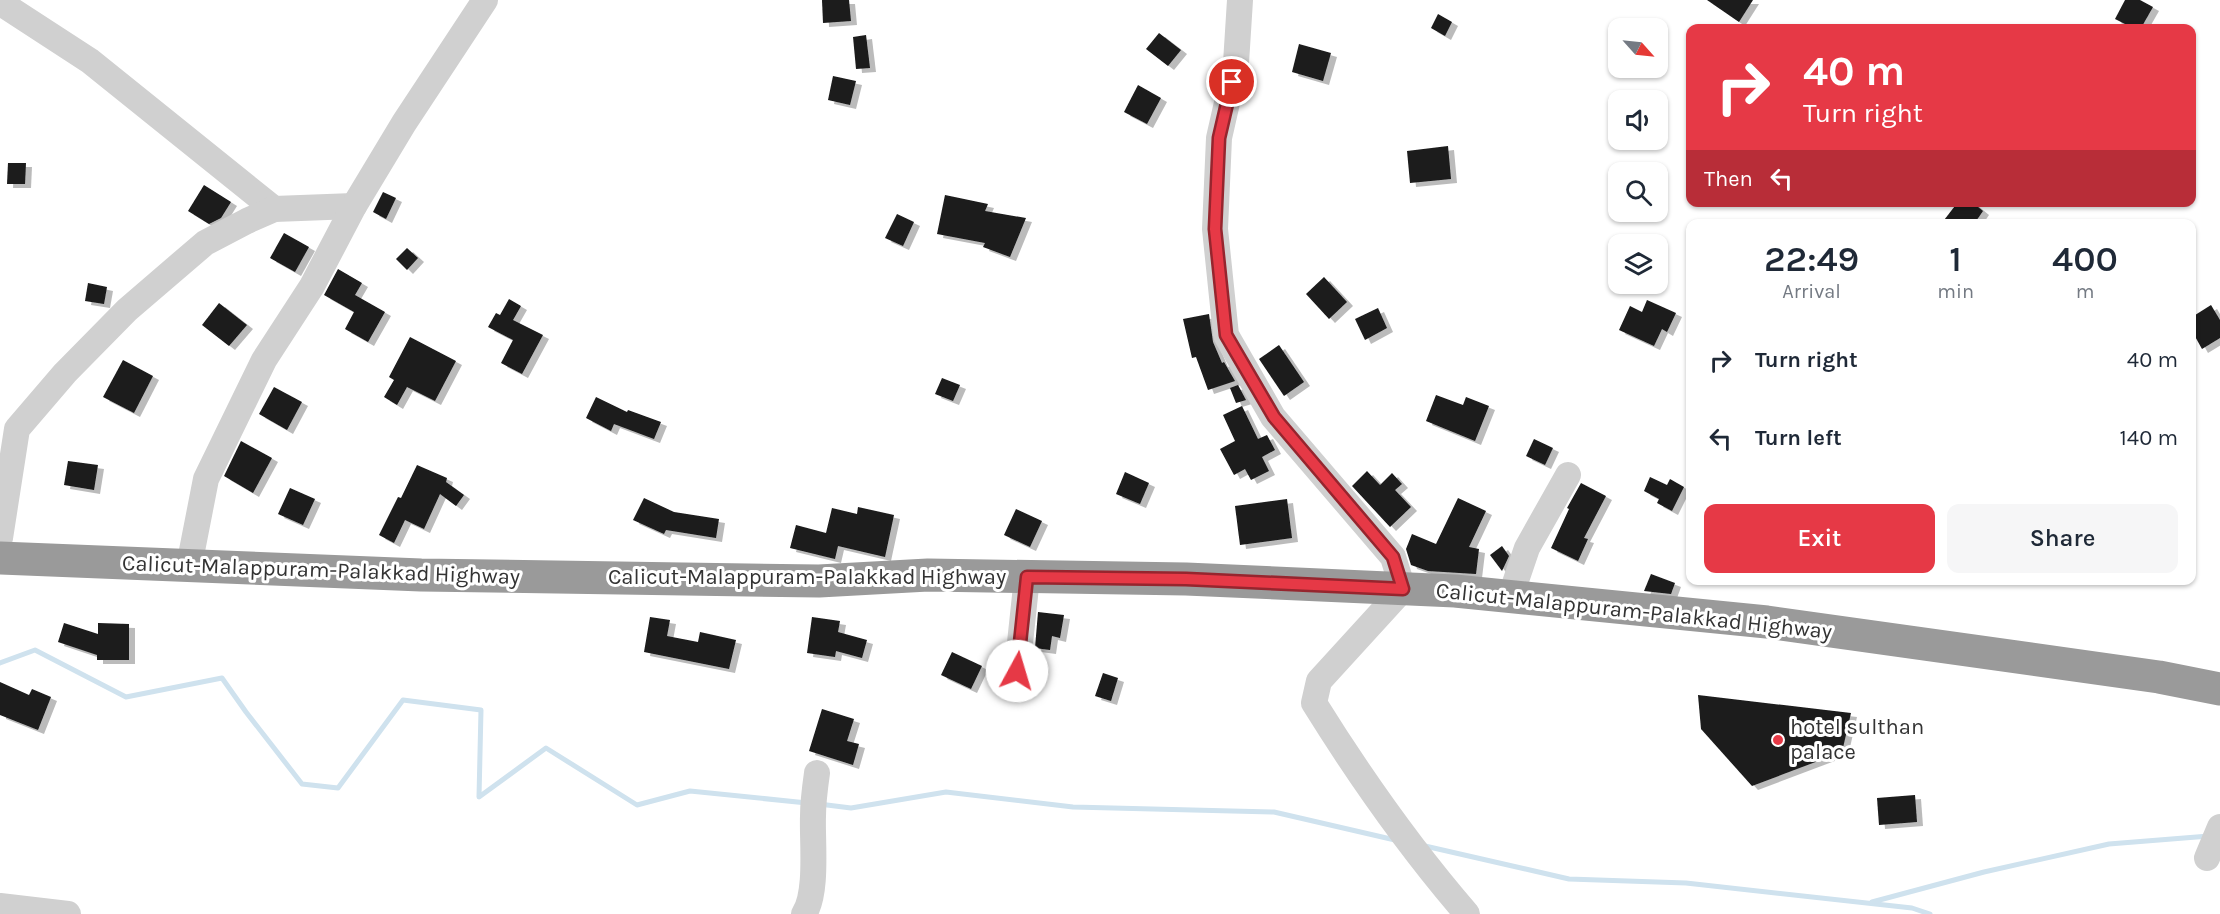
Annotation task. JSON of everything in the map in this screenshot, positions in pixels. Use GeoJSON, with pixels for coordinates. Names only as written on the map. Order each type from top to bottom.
{"type":"FeatureCollection","features":[{"type":"Feature","properties":{"kind":"highway","name":"Calicut-Malappuram-Palakkad Highway"},"geometry":{"type":"LineString","coordinates":[[0,558],[421,575],[808,581],[928,575],[1186,579],[1403,589],[1511,596],[1767,622],[2159,677],[2220,689]]}},
{"type":"Feature","properties":{"kind":"street"},"geometry":{"type":"LineString","coordinates":[[0,0],[4,5],[90,61],[274,209]]}},
{"type":"Feature","properties":{"kind":"street"},"geometry":{"type":"LineString","coordinates":[[189,566],[206,478],[264,360],[312,286],[354,206],[411,113],[485,0]]}},
{"type":"Feature","properties":{"kind":"street"},"geometry":{"type":"LineString","coordinates":[[1240,0],[1236,63],[1219,138],[1216,195],[1215,229],[1226,335],[1274,417],[1393,557],[1403,589],[1319,681],[1314,703],[1377,798],[1467,914]]}},
{"type":"Feature","properties":{"kind":"street"},"geometry":{"type":"LineString","coordinates":[[0,538],[17,429],[65,373],[128,310],[205,243],[274,209],[354,206]]}},
{"type":"Feature","properties":{"kind":"street"},"geometry":{"type":"LineString","coordinates":[[1511,596],[1527,548],[1568,475]]}},
{"type":"Feature","properties":{"kind":"street"},"geometry":{"type":"LineString","coordinates":[[1017,671],[1027,577]]}},
{"type":"Feature","properties":{"kind":"street"},"geometry":{"type":"LineString","coordinates":[[804,914],[813,880],[813,818],[816,782]]}},
{"type":"Feature","properties":{"kind":"street"},"geometry":{"type":"LineString","coordinates":[[2207,858],[2220,827]]}},
{"type":"Feature","properties":{"kind":"street"},"geometry":{"type":"LineString","coordinates":[[0,906],[68,914]]}},
{"type":"Feature","properties":{"kind":"building"},"geometry":{"type":"Polygon","coordinates":[[[822,0],[849,0],[851,21],[823,23],[822,0]]]}},
{"type":"Feature","properties":{"kind":"building"},"geometry":{"type":"Polygon","coordinates":[[[1707,0],[1753,0],[1739,22],[1707,0]]]}},
{"type":"Feature","properties":{"kind":"building"},"geometry":{"type":"Polygon","coordinates":[[[2125,0],[2140,0],[2153,7],[2143,24],[2125,24],[2115,19],[2125,0]]]}},
{"type":"Feature","properties":{"kind":"building"},"geometry":{"type":"Polygon","coordinates":[[[1438,14],[1452,22],[1445,36],[1431,28],[1438,14]]]}},
{"type":"Feature","properties":{"kind":"building"},"geometry":{"type":"Polygon","coordinates":[[[1159,33],[1181,50],[1168,66],[1146,49],[1159,33]]]}},
{"type":"Feature","properties":{"kind":"building"},"geometry":{"type":"Polygon","coordinates":[[[866,35],[870,68],[856,69],[853,37],[866,35]]]}},
{"type":"Feature","properties":{"kind":"building"},"geometry":{"type":"Polygon","coordinates":[[[1299,44],[1331,53],[1323,81],[1292,72],[1299,44]]]}},
{"type":"Feature","properties":{"kind":"building"},"geometry":{"type":"Polygon","coordinates":[[[833,76],[856,81],[850,105],[828,100],[833,76]]]}},
{"type":"Feature","properties":{"kind":"building"},"geometry":{"type":"Polygon","coordinates":[[[1138,85],[1161,98],[1147,124],[1124,112],[1138,85]]]}},
{"type":"Feature","properties":{"kind":"building"},"geometry":{"type":"Polygon","coordinates":[[[1448,146],[1451,179],[1410,183],[1407,151],[1448,146]]]}},
{"type":"Feature","properties":{"kind":"building"},"geometry":{"type":"Polygon","coordinates":[[[8,163],[26,163],[25,184],[7,184],[8,163]]]}},
{"type":"Feature","properties":{"kind":"building"},"geometry":{"type":"Polygon","coordinates":[[[204,185],[231,202],[221,218],[209,224],[188,211],[204,185]]]}},
{"type":"Feature","properties":{"kind":"building"},"geometry":{"type":"Polygon","coordinates":[[[383,192],[396,198],[386,219],[373,212],[383,192]]]}},
{"type":"Feature","properties":{"kind":"building"},"geometry":{"type":"Polygon","coordinates":[[[945,195],[988,204],[985,211],[1026,218],[1010,257],[983,247],[985,243],[937,234],[945,195]]]}},
{"type":"Feature","properties":{"kind":"building"},"geometry":{"type":"Polygon","coordinates":[[[1954,207],[1978,207],[1983,211],[1977,219],[1945,219],[1954,207]]]}},
{"type":"Feature","properties":{"kind":"building"},"geometry":{"type":"Polygon","coordinates":[[[897,214],[914,222],[903,246],[885,238],[897,214]]]}},
{"type":"Feature","properties":{"kind":"building"},"geometry":{"type":"Polygon","coordinates":[[[284,233],[309,247],[295,272],[270,258],[284,233]]]}},
{"type":"Feature","properties":{"kind":"building"},"geometry":{"type":"Polygon","coordinates":[[[407,248],[418,258],[407,270],[396,259],[407,248]]]}},
{"type":"Feature","properties":{"kind":"building"},"geometry":{"type":"Polygon","coordinates":[[[338,269],[362,283],[355,295],[385,312],[368,342],[345,329],[354,312],[324,295],[338,269]]]}},
{"type":"Feature","properties":{"kind":"building"},"geometry":{"type":"Polygon","coordinates":[[[1324,277],[1347,302],[1329,319],[1306,294],[1324,277]]]}},
{"type":"Feature","properties":{"kind":"building"},"geometry":{"type":"Polygon","coordinates":[[[88,283],[107,287],[104,304],[85,301],[88,283]]]}},
{"type":"Feature","properties":{"kind":"building"},"geometry":{"type":"Polygon","coordinates":[[[509,299],[521,306],[513,320],[543,335],[522,374],[501,363],[513,340],[488,327],[496,313],[500,315],[509,299]]]}},
{"type":"Feature","properties":{"kind":"building"},"geometry":{"type":"Polygon","coordinates":[[[1647,300],[1676,313],[1667,332],[1662,329],[1654,346],[1619,330],[1630,306],[1642,312],[1647,300]]]}},
{"type":"Feature","properties":{"kind":"building"},"geometry":{"type":"Polygon","coordinates":[[[219,303],[247,325],[229,346],[202,325],[219,303]]]}},
{"type":"Feature","properties":{"kind":"building"},"geometry":{"type":"Polygon","coordinates":[[[2211,305],[2220,320],[2220,338],[2202,349],[2196,338],[2196,314],[2211,305]]]}},
{"type":"Feature","properties":{"kind":"building"},"geometry":{"type":"Polygon","coordinates":[[[1378,308],[1387,328],[1365,340],[1355,319],[1378,308]]]}},
{"type":"Feature","properties":{"kind":"building"},"geometry":{"type":"Polygon","coordinates":[[[1209,314],[1213,342],[1222,363],[1224,362],[1235,381],[1208,390],[1196,357],[1192,358],[1183,319],[1209,314]]]}},
{"type":"Feature","properties":{"kind":"building"},"geometry":{"type":"Polygon","coordinates":[[[410,337],[456,361],[435,401],[407,387],[397,405],[384,397],[394,380],[389,377],[410,337]]]}},
{"type":"Feature","properties":{"kind":"building"},"geometry":{"type":"Polygon","coordinates":[[[1279,345],[1304,382],[1284,396],[1259,359],[1279,345]]]}},
{"type":"Feature","properties":{"kind":"building"},"geometry":{"type":"Polygon","coordinates":[[[123,360],[153,376],[134,413],[103,397],[123,360]]]}},
{"type":"Feature","properties":{"kind":"building"},"geometry":{"type":"Polygon","coordinates":[[[942,378],[960,385],[953,401],[935,394],[942,378]]]}},
{"type":"Feature","properties":{"kind":"building"},"geometry":{"type":"Polygon","coordinates":[[[1238,385],[1246,400],[1236,403],[1230,388],[1238,385]]]}},
{"type":"Feature","properties":{"kind":"building"},"geometry":{"type":"Polygon","coordinates":[[[274,387],[302,402],[287,430],[259,414],[274,387]]]}},
{"type":"Feature","properties":{"kind":"building"},"geometry":{"type":"Polygon","coordinates":[[[1436,395],[1463,405],[1466,397],[1489,406],[1475,441],[1426,421],[1436,395]]]}},
{"type":"Feature","properties":{"kind":"building"},"geometry":{"type":"Polygon","coordinates":[[[596,397],[627,412],[628,410],[661,422],[654,439],[614,424],[611,431],[586,418],[596,397]]]}},
{"type":"Feature","properties":{"kind":"building"},"geometry":{"type":"Polygon","coordinates":[[[1242,406],[1258,439],[1267,435],[1275,450],[1262,457],[1269,471],[1251,480],[1245,469],[1234,475],[1220,449],[1235,441],[1223,415],[1242,406]]]}},
{"type":"Feature","properties":{"kind":"building"},"geometry":{"type":"Polygon","coordinates":[[[1534,439],[1553,448],[1545,465],[1526,456],[1534,439]]]}},
{"type":"Feature","properties":{"kind":"building"},"geometry":{"type":"Polygon","coordinates":[[[241,441],[272,458],[253,493],[224,476],[241,441]]]}},
{"type":"Feature","properties":{"kind":"building"},"geometry":{"type":"Polygon","coordinates":[[[68,461],[98,465],[94,490],[64,485],[68,461]]]}},
{"type":"Feature","properties":{"kind":"building"},"geometry":{"type":"Polygon","coordinates":[[[417,465],[447,478],[446,482],[464,495],[456,506],[440,494],[424,529],[405,520],[394,543],[379,535],[417,465]]]}},
{"type":"Feature","properties":{"kind":"building"},"geometry":{"type":"Polygon","coordinates":[[[1367,471],[1380,485],[1392,473],[1402,484],[1395,490],[1411,507],[1390,527],[1352,486],[1367,471]]]}},
{"type":"Feature","properties":{"kind":"building"},"geometry":{"type":"Polygon","coordinates":[[[1125,472],[1149,483],[1140,504],[1116,494],[1125,472]]]}},
{"type":"Feature","properties":{"kind":"building"},"geometry":{"type":"Polygon","coordinates":[[[1650,477],[1667,485],[1670,479],[1684,487],[1672,511],[1657,503],[1659,499],[1644,491],[1650,477]]]}},
{"type":"Feature","properties":{"kind":"building"},"geometry":{"type":"Polygon","coordinates":[[[1581,483],[1606,496],[1584,538],[1588,539],[1578,561],[1551,548],[1569,509],[1567,508],[1581,483]]]}},
{"type":"Feature","properties":{"kind":"building"},"geometry":{"type":"Polygon","coordinates":[[[290,488],[315,499],[303,525],[278,514],[290,488]]]}},
{"type":"Feature","properties":{"kind":"building"},"geometry":{"type":"Polygon","coordinates":[[[644,498],[674,512],[719,519],[716,538],[666,530],[664,534],[633,520],[644,498]]]}},
{"type":"Feature","properties":{"kind":"building"},"geometry":{"type":"Polygon","coordinates":[[[1458,498],[1486,511],[1469,547],[1479,549],[1476,574],[1428,571],[1411,565],[1406,549],[1412,534],[1436,544],[1458,498]]]}},
{"type":"Feature","properties":{"kind":"building"},"geometry":{"type":"Polygon","coordinates":[[[1287,499],[1292,538],[1240,545],[1235,506],[1287,499]]]}},
{"type":"Feature","properties":{"kind":"building"},"geometry":{"type":"Polygon","coordinates":[[[858,507],[894,515],[885,557],[838,546],[835,559],[790,548],[796,525],[826,533],[832,508],[857,514],[858,507]]]}},
{"type":"Feature","properties":{"kind":"building"},"geometry":{"type":"Polygon","coordinates":[[[1016,509],[1042,521],[1030,547],[1004,535],[1016,509]]]}},
{"type":"Feature","properties":{"kind":"building"},"geometry":{"type":"Polygon","coordinates":[[[1502,546],[1509,556],[1502,571],[1490,555],[1502,546]]]}},
{"type":"Feature","properties":{"kind":"building"},"geometry":{"type":"Polygon","coordinates":[[[1651,574],[1675,583],[1671,594],[1644,591],[1651,574]]]}},
{"type":"Feature","properties":{"kind":"building"},"geometry":{"type":"Polygon","coordinates":[[[1038,612],[1064,615],[1060,638],[1052,636],[1050,650],[1035,648],[1038,612]]]}},
{"type":"Feature","properties":{"kind":"building"},"geometry":{"type":"Polygon","coordinates":[[[650,617],[670,620],[667,636],[698,642],[700,632],[736,640],[729,669],[644,652],[650,617]]]}},
{"type":"Feature","properties":{"kind":"building"},"geometry":{"type":"Polygon","coordinates":[[[812,617],[840,621],[838,632],[867,640],[862,658],[836,651],[835,657],[807,653],[812,617]]]}},
{"type":"Feature","properties":{"kind":"building"},"geometry":{"type":"Polygon","coordinates":[[[64,623],[98,634],[98,623],[129,624],[129,660],[97,660],[97,655],[58,642],[64,623]]]}},
{"type":"Feature","properties":{"kind":"building"},"geometry":{"type":"Polygon","coordinates":[[[952,652],[982,666],[971,689],[941,675],[952,652]]]}},
{"type":"Feature","properties":{"kind":"building"},"geometry":{"type":"Polygon","coordinates":[[[1103,673],[1118,678],[1111,701],[1095,696],[1103,673]]]}},
{"type":"Feature","properties":{"kind":"building"},"geometry":{"type":"Polygon","coordinates":[[[0,682],[29,695],[32,689],[51,697],[38,730],[0,715],[0,682]]]}},
{"type":"Feature","properties":{"kind":"building","name":"hotel sulthan palace"},"geometry":{"type":"Polygon","coordinates":[[[1698,695],[1851,713],[1842,752],[1752,786],[1701,729],[1698,695]]]}},
{"type":"Feature","properties":{"kind":"building"},"geometry":{"type":"Polygon","coordinates":[[[822,709],[854,719],[847,741],[859,744],[853,765],[809,751],[822,709]]]}},
{"type":"Feature","properties":{"kind":"building"},"geometry":{"type":"Polygon","coordinates":[[[1915,795],[1917,822],[1879,825],[1877,798],[1915,795]]]}},
{"type":"Feature","properties":{"kind":"waterway"},"geometry":{"type":"LineString","coordinates":[[0,663],[35,650],[126,697],[222,678],[302,784],[338,788],[403,700],[481,710],[479,797],[546,748],[637,805],[690,791],[807,803]]}},
{"type":"Feature","properties":{"kind":"waterway"},"geometry":{"type":"LineString","coordinates":[[819,804],[851,808],[946,792],[1073,807],[1274,812],[1395,840]]}},
{"type":"Feature","properties":{"kind":"waterway"},"geometry":{"type":"LineString","coordinates":[[1872,902],[1984,872],[2109,844],[2209,836]]}},
{"type":"Feature","properties":{"kind":"waterway"},"geometry":{"type":"LineString","coordinates":[[1425,846],[1569,879],[1686,883],[1912,908],[1930,914]]}},
{"type":"Feature","properties":{"kind":"place","name":"hotel sulthan palace"},"geometry":{"type":"Point","coordinates":[1778,740]}},
{"type":"Feature","properties":{"kind":"route"},"geometry":{"type":"LineString","coordinates":[[1017,671],[1027,577],[1186,579],[1403,589],[1393,557],[1274,417],[1226,335],[1215,229],[1219,138],[1232,82]]}}]}
